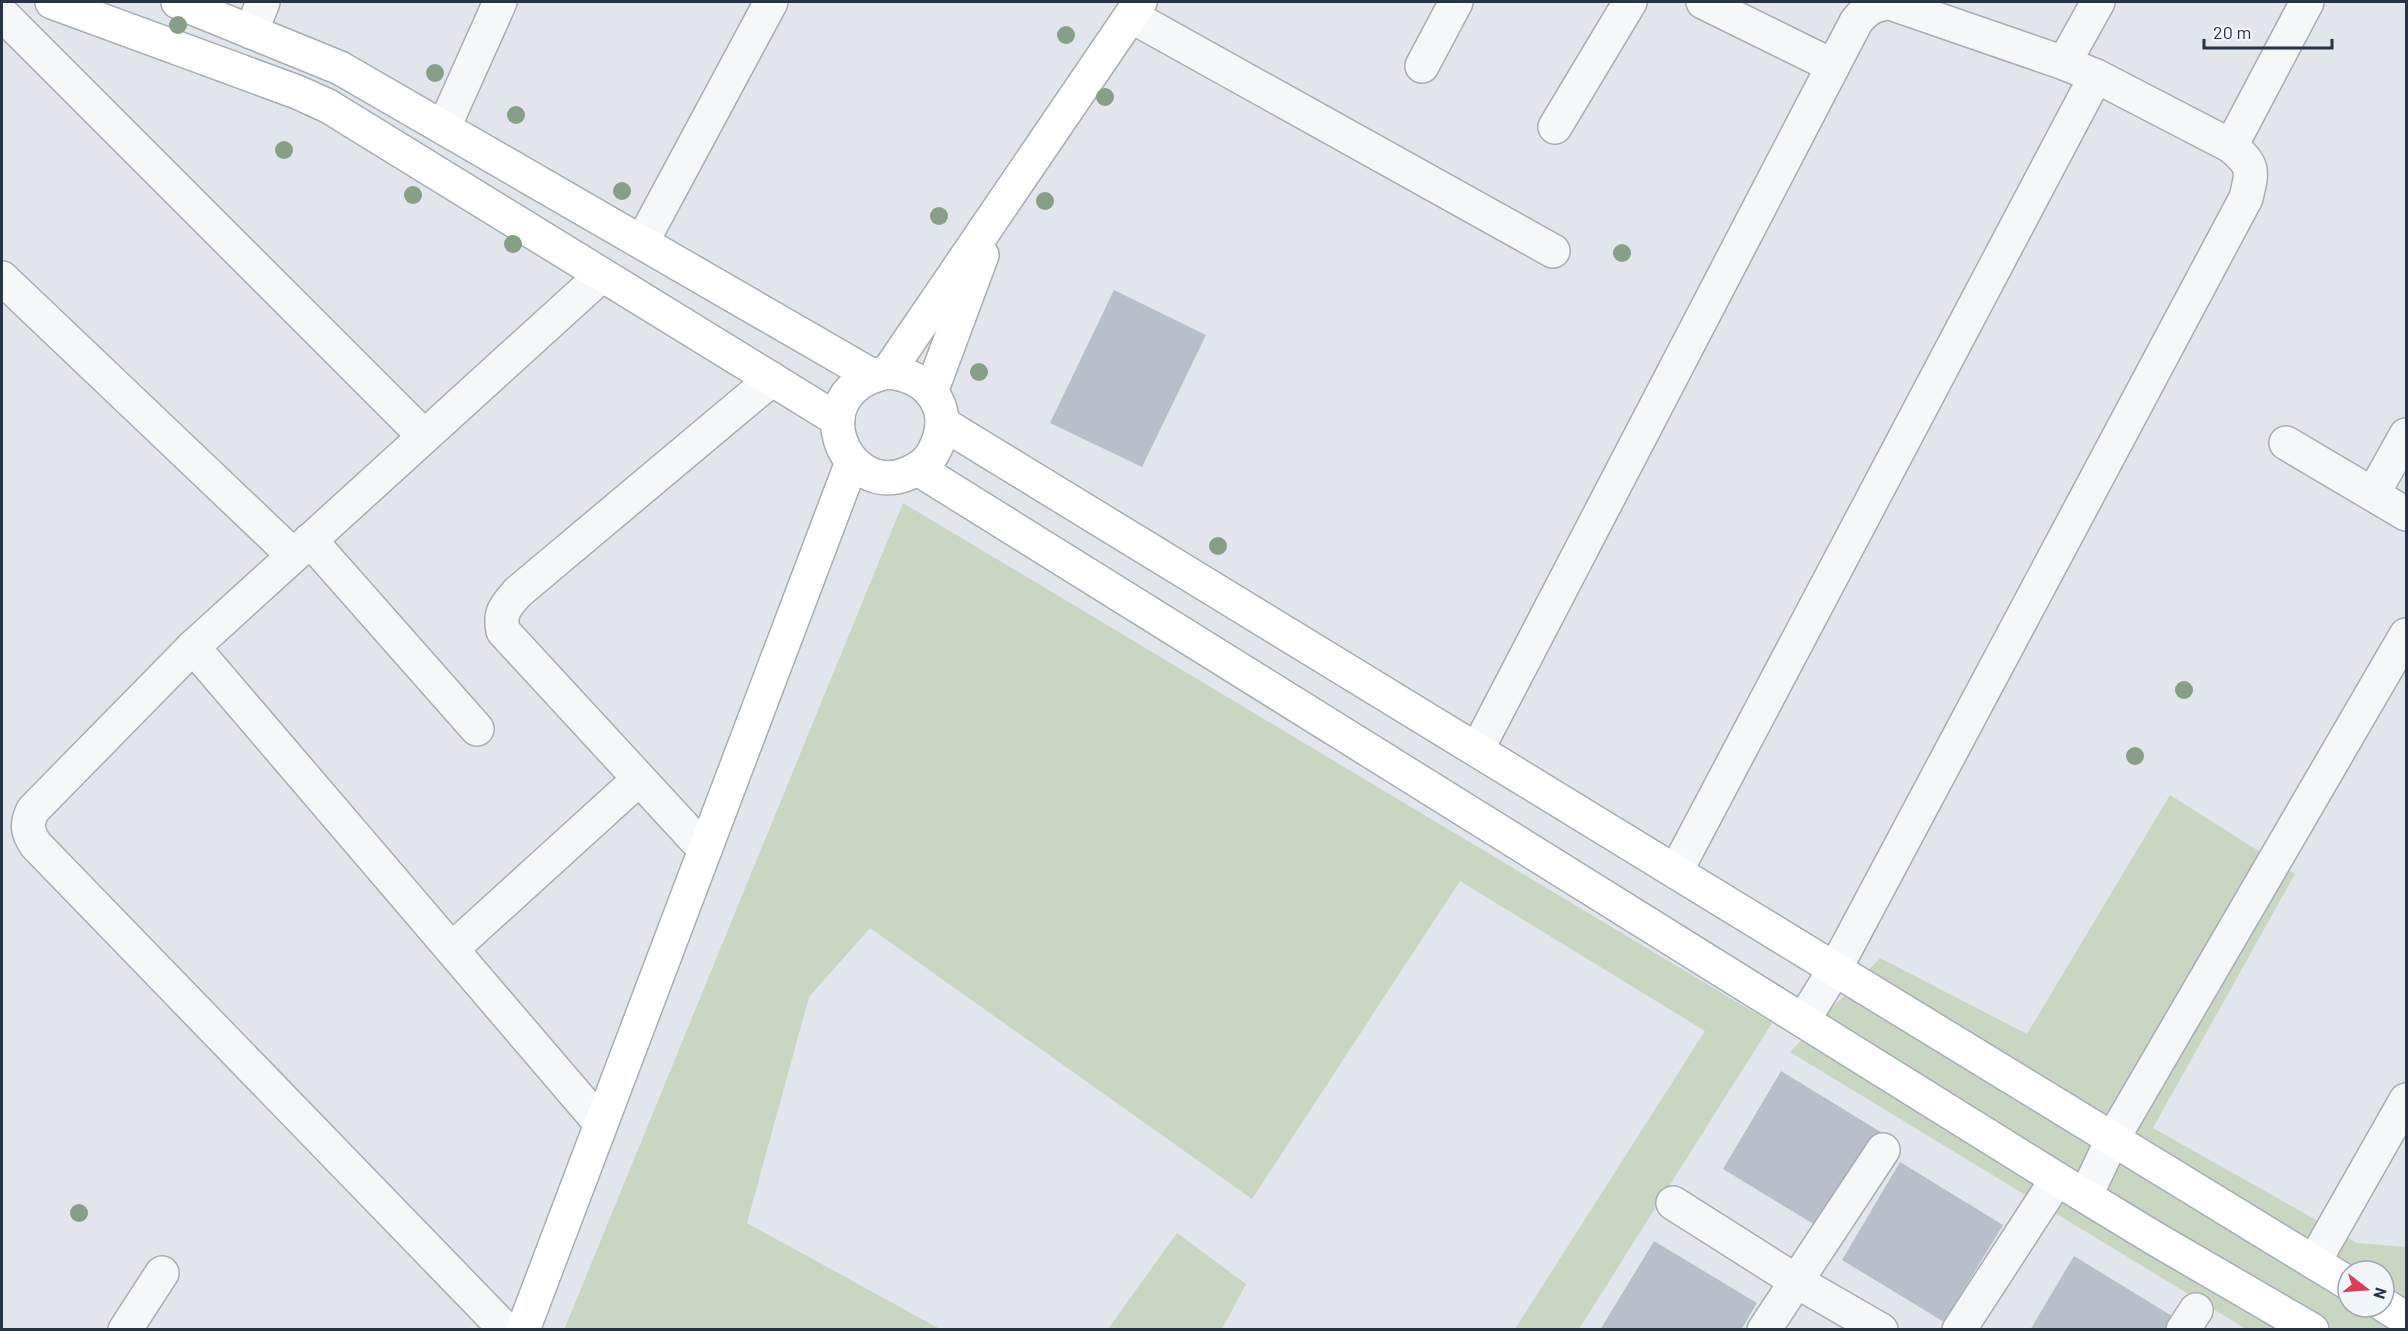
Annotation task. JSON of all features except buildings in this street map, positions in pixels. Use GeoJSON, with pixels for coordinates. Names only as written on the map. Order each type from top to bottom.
{"type":"FeatureCollection","features":[{"type":"Feature","properties":{"kind":"street"},"geometry":{"type":"LineString","coordinates":[[52,2],[297,92],[328,106],[838,420]]}},
{"type":"Feature","properties":{"kind":"street"},"geometry":{"type":"LineString","coordinates":[[178,2],[340,68],[642,242],[879,374]]}},
{"type":"Feature","properties":{"kind":"street"},"geometry":{"type":"LineString","coordinates":[[251,32],[263,2]]}},
{"type":"Feature","properties":{"kind":"street"},"geometry":{"type":"LineString","coordinates":[[444,127],[500,2]]}},
{"type":"Feature","properties":{"kind":"street"},"geometry":{"type":"LineString","coordinates":[[642,242],[771,2]]}},
{"type":"Feature","properties":{"kind":"street"},"geometry":{"type":"LineString","coordinates":[[1422,66],[1456,2]]}},
{"type":"Feature","properties":{"kind":"street"},"geometry":{"type":"LineString","coordinates":[[1555,127],[1630,2]]}},
{"type":"Feature","properties":{"kind":"street"},"geometry":{"type":"LineString","coordinates":[[1703,2],[1833,66]]}},
{"type":"Feature","properties":{"kind":"street"},"geometry":{"type":"LineString","coordinates":[[2064,63],[2098,2]]}},
{"type":"Feature","properties":{"kind":"street"},"geometry":{"type":"LineString","coordinates":[[2231,146],[2307,2]]}},
{"type":"Feature","properties":{"kind":"street"},"geometry":{"type":"LineString","coordinates":[[1477,750],[1856,22],[1864,11],[1876,4],[1890,3],[2064,63],[2096,76],[2231,146],[2247,160],[2251,176],[2246,198],[1835,969],[1804,1019]]}},
{"type":"Feature","properties":{"kind":"street"},"geometry":{"type":"LineString","coordinates":[[879,374],[999,208],[1136,9],[1553,250]]}},
{"type":"Feature","properties":{"kind":"street"},"geometry":{"type":"LineString","coordinates":[[2,14],[424,436]]}},
{"type":"Feature","properties":{"kind":"street"},"geometry":{"type":"LineString","coordinates":[[1676,871],[2096,76]]}},
{"type":"Feature","properties":{"kind":"street"},"geometry":{"type":"LineString","coordinates":[[932,392],[999,208]]}},
{"type":"Feature","properties":{"kind":"street"},"geometry":{"type":"LineString","coordinates":[[506,1329],[36,845],[29,835],[27,823],[33,810],[193,646],[602,274]]}},
{"type":"Feature","properties":{"kind":"street"},"geometry":{"type":"LineString","coordinates":[[2,278],[301,548],[477,729]]}},
{"type":"Feature","properties":{"kind":"street"},"geometry":{"type":"LineString","coordinates":[[879,374],[904,374],[919,380],[932,392],[939,406],[942,423],[940,440],[932,456],[918,469],[902,476],[884,477],[867,472],[852,462],[842,447],[837,429],[839,411],[846,396],[857,383],[879,374]]}},
{"type":"Feature","properties":{"kind":"street"},"geometry":{"type":"LineString","coordinates":[[705,850],[503,631],[500,618],[507,604],[518,592],[772,379]]}},
{"type":"Feature","properties":{"kind":"street"},"geometry":{"type":"LineString","coordinates":[[942,423],[2336,1276]]}},
{"type":"Feature","properties":{"kind":"street"},"geometry":{"type":"LineString","coordinates":[[2373,494],[2406,435]]}},
{"type":"Feature","properties":{"kind":"street"},"geometry":{"type":"LineString","coordinates":[[2286,444],[2406,514]]}},
{"type":"Feature","properties":{"kind":"street"},"geometry":{"type":"LineString","coordinates":[[524,1329],[852,462]]}},
{"type":"Feature","properties":{"kind":"street"},"geometry":{"type":"LineString","coordinates":[[918,469],[1804,1019],[2057,1179],[2312,1329]]}},
{"type":"Feature","properties":{"kind":"street"},"geometry":{"type":"LineString","coordinates":[[2086,1195],[2112,1140],[2406,635]]}},
{"type":"Feature","properties":{"kind":"street"},"geometry":{"type":"LineString","coordinates":[[193,646],[601,1124]]}},
{"type":"Feature","properties":{"kind":"street"},"geometry":{"type":"LineString","coordinates":[[452,949],[639,779]]}},
{"type":"Feature","properties":{"kind":"street"},"geometry":{"type":"LineString","coordinates":[[2314,1262],[2406,1100]]}},
{"type":"Feature","properties":{"kind":"street"},"geometry":{"type":"LineString","coordinates":[[1764,1329],[1883,1150]]}},
{"type":"Feature","properties":{"kind":"street"},"geometry":{"type":"LineString","coordinates":[[1959,1329],[2057,1179]]}},
{"type":"Feature","properties":{"kind":"street"},"geometry":{"type":"LineString","coordinates":[[1672,1203],[1796,1281],[1881,1329]]}},
{"type":"Feature","properties":{"kind":"street"},"geometry":{"type":"LineString","coordinates":[[125,1329],[162,1273]]}},
{"type":"Feature","properties":{"kind":"green space"},"geometry":{"type":"Polygon","coordinates":[[[903,503],[1772,1023],[1579,1329],[1515,1329],[1705,1031],[1460,881],[1252,1199],[870,928],[809,997],[747,1223],[940,1329],[564,1330],[903,503]]]}},
{"type":"Feature","properties":{"kind":"green space"},"geometry":{"type":"Polygon","coordinates":[[[2170,795],[2295,874],[2153,1128],[2357,1243],[2406,1247],[2406,1329],[2246,1329],[1790,1052],[1880,958],[2027,1034],[2170,795]]]}},
{"type":"Feature","properties":{"kind":"green space"},"geometry":{"type":"Polygon","coordinates":[[[1177,1233],[1246,1284],[1222,1329],[1108,1329],[1177,1233]]]}}]}
